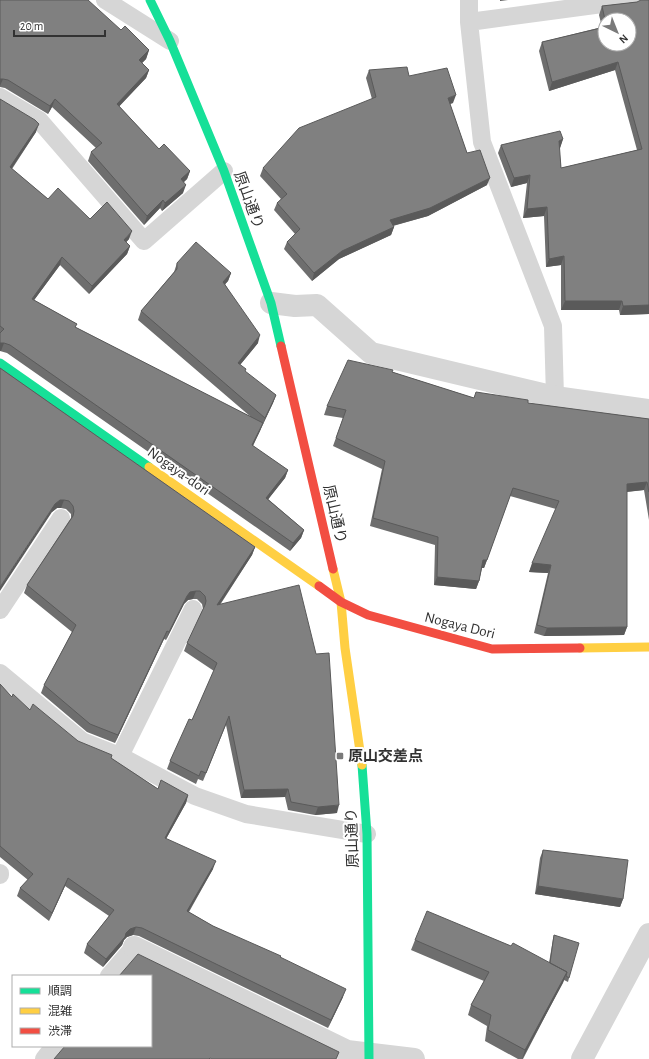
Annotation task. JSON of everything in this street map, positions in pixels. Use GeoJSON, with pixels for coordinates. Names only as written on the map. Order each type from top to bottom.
{"type":"FeatureCollection","features":[{"type":"Feature","properties":{"kind":"street","name":"原山通り"},"geometry":{"type":"LineString","coordinates":[[150,0],[170,41],[224,171],[271,303],[342,602],[346,648],[361,752],[367,834],[369,1056]]}},
{"type":"Feature","properties":{"kind":"street"},"geometry":{"type":"LineString","coordinates":[[271,303],[295,306],[317,305],[371,353],[555,397],[649,410]]}},
{"type":"Feature","properties":{"kind":"street","name":"Nogaya-dori"},"geometry":{"type":"LineString","coordinates":[[0,363],[342,602]]}},
{"type":"Feature","properties":{"kind":"street","name":"Nogaya Dori"},"geometry":{"type":"LineString","coordinates":[[342,602],[368,615],[492,649],[649,647]]}},
{"type":"Feature","properties":{"kind":"street"},"geometry":{"type":"LineString","coordinates":[[582,1059],[649,934]]}},
{"type":"Feature","properties":{"kind":"street"},"geometry":{"type":"LineString","coordinates":[[134,948],[348,1051],[369,1056],[414,1059]]}},
{"type":"Feature","properties":{"kind":"lane"},"geometry":{"type":"LineString","coordinates":[[105,0],[170,41]]}},
{"type":"Feature","properties":{"kind":"lane"},"geometry":{"type":"LineString","coordinates":[[470,0],[469,22],[482,142],[553,326],[555,397]]}},
{"type":"Feature","properties":{"kind":"lane"},"geometry":{"type":"LineString","coordinates":[[469,22],[632,0]]}},
{"type":"Feature","properties":{"kind":"lane"},"geometry":{"type":"LineString","coordinates":[[0,97],[39,120],[144,241],[224,171]]}},
{"type":"Feature","properties":{"kind":"lane"},"geometry":{"type":"LineString","coordinates":[[0,610],[61,518]]}},
{"type":"Feature","properties":{"kind":"lane"},"geometry":{"type":"LineString","coordinates":[[120,756],[193,609]]}},
{"type":"Feature","properties":{"kind":"lane"},"geometry":{"type":"LineString","coordinates":[[0,673],[82,741],[120,756],[195,796],[246,814],[367,834]]}},
{"type":"Feature","properties":{"kind":"lane"},"geometry":{"type":"LineString","coordinates":[[110,975],[134,948]]}},
{"type":"Feature","properties":{"kind":"lane"},"geometry":{"type":"LineString","coordinates":[[44,1059],[53,1047]]}},
{"type":"Feature","properties":{"kind":"building"},"geometry":{"type":"Polygon","coordinates":[[[0,0],[88,0],[121,30],[125,26],[149,50],[139,60],[149,70],[117,104],[159,149],[164,144],[190,171],[181,179],[186,185],[165,203],[163,200],[147,216],[91,152],[102,143],[55,99],[50,106],[8,80],[0,79],[0,0]]]}},
{"type":"Feature","properties":{"kind":"building"},"geometry":{"type":"Polygon","coordinates":[[[641,0],[649,0],[649,305],[623,306],[622,301],[565,301],[564,256],[549,259],[547,207],[527,209],[530,175],[514,178],[501,145],[560,131],[563,139],[559,141],[561,168],[642,149],[618,62],[552,82],[542,42],[597,29],[597,52],[637,52],[637,12],[603,12],[602,6],[637,2],[641,0]]]}},
{"type":"Feature","properties":{"kind":"building"},"geometry":{"type":"Polygon","coordinates":[[[407,67],[409,76],[447,68],[456,95],[448,98],[467,153],[480,150],[490,178],[430,208],[390,220],[394,227],[342,251],[314,273],[287,242],[300,229],[277,203],[287,194],[263,168],[299,128],[376,97],[369,70],[407,67]]]}},
{"type":"Feature","properties":{"kind":"building"},"geometry":{"type":"Polygon","coordinates":[[[0,99],[35,120],[39,124],[10,167],[48,199],[58,188],[90,219],[107,202],[132,231],[124,240],[130,246],[92,286],[62,257],[32,299],[77,324],[75,327],[263,423],[252,445],[288,470],[266,498],[304,530],[293,543],[10,345],[0,343],[0,333],[4,329],[0,326],[0,99]]]}},
{"type":"Feature","properties":{"kind":"building"},"geometry":{"type":"Polygon","coordinates":[[[196,242],[231,273],[223,282],[260,335],[238,363],[246,369],[245,371],[276,395],[265,418],[141,311],[177,269],[177,263],[196,242]]]}},
{"type":"Feature","properties":{"kind":"building"},"geometry":{"type":"Polygon","coordinates":[[[348,360],[393,370],[392,372],[474,398],[476,392],[528,400],[528,403],[649,419],[649,492],[647,482],[627,484],[627,627],[547,628],[537,625],[551,565],[532,563],[559,501],[513,488],[487,560],[483,560],[479,581],[437,577],[438,537],[373,518],[385,461],[336,438],[346,410],[327,406],[348,360]]]}},
{"type":"Feature","properties":{"kind":"building"},"geometry":{"type":"Polygon","coordinates":[[[0,368],[255,547],[217,605],[299,585],[316,654],[329,653],[339,805],[318,807],[291,802],[288,789],[244,790],[229,716],[206,773],[201,771],[199,776],[170,761],[189,719],[192,720],[217,663],[187,643],[206,601],[205,596],[200,591],[190,592],[169,632],[167,631],[118,735],[90,724],[44,685],[76,625],[27,585],[73,516],[74,511],[73,506],[69,501],[60,500],[55,504],[0,587],[0,368]]]}},
{"type":"Feature","properties":{"kind":"building"},"geometry":{"type":"Polygon","coordinates":[[[0,684],[12,697],[13,694],[30,710],[33,704],[78,741],[112,755],[111,758],[158,789],[161,780],[188,795],[165,838],[216,861],[187,911],[213,926],[281,956],[280,957],[346,989],[331,1020],[142,928],[136,927],[130,929],[106,959],[87,944],[114,910],[68,878],[52,913],[20,888],[33,874],[0,846],[0,684]]]}},
{"type":"Feature","properties":{"kind":"building"},"geometry":{"type":"Polygon","coordinates":[[[543,850],[628,860],[623,899],[538,886],[543,850]]]}},
{"type":"Feature","properties":{"kind":"building"},"geometry":{"type":"Polygon","coordinates":[[[427,911],[511,946],[513,943],[567,972],[525,1050],[488,1030],[491,1015],[471,1005],[489,972],[415,940],[427,911]]]}},
{"type":"Feature","properties":{"kind":"building"},"geometry":{"type":"Polygon","coordinates":[[[554,935],[579,943],[569,978],[566,976],[567,972],[550,963],[554,935]]]}},
{"type":"Feature","properties":{"kind":"building"},"geometry":{"type":"Polygon","coordinates":[[[138,954],[339,1052],[336,1059],[54,1059],[64,1047],[152,1047],[152,975],[120,975],[138,954]]]}},
{"type":"Feature","properties":{"kind":"traffic: fast"},"geometry":{"type":"LineString","coordinates":[[150,0],[170,41],[224,171],[271,303],[281,346]]}},
{"type":"Feature","properties":{"kind":"traffic: fast"},"geometry":{"type":"LineString","coordinates":[[0,363],[149,467]]}},
{"type":"Feature","properties":{"kind":"traffic: fast"},"geometry":{"type":"LineString","coordinates":[[362,765],[367,834],[369,1059]]}},
{"type":"Feature","properties":{"kind":"traffic: slow"},"geometry":{"type":"LineString","coordinates":[[149,467],[319,586]]}},
{"type":"Feature","properties":{"kind":"traffic: slow"},"geometry":{"type":"LineString","coordinates":[[333,569],[341,602],[345,648],[362,765]]}},
{"type":"Feature","properties":{"kind":"traffic: slow"},"geometry":{"type":"LineString","coordinates":[[580,648],[649,647]]}},
{"type":"Feature","properties":{"kind":"traffic: jam"},"geometry":{"type":"LineString","coordinates":[[281,346],[333,569]]}},
{"type":"Feature","properties":{"kind":"traffic: jam"},"geometry":{"type":"LineString","coordinates":[[319,586],[341,602],[368,615],[492,649],[580,648]]}},
{"type":"Feature","properties":{"kind":"place","name":"原山交差点"},"geometry":{"type":"Point","coordinates":[340,756]}}]}
